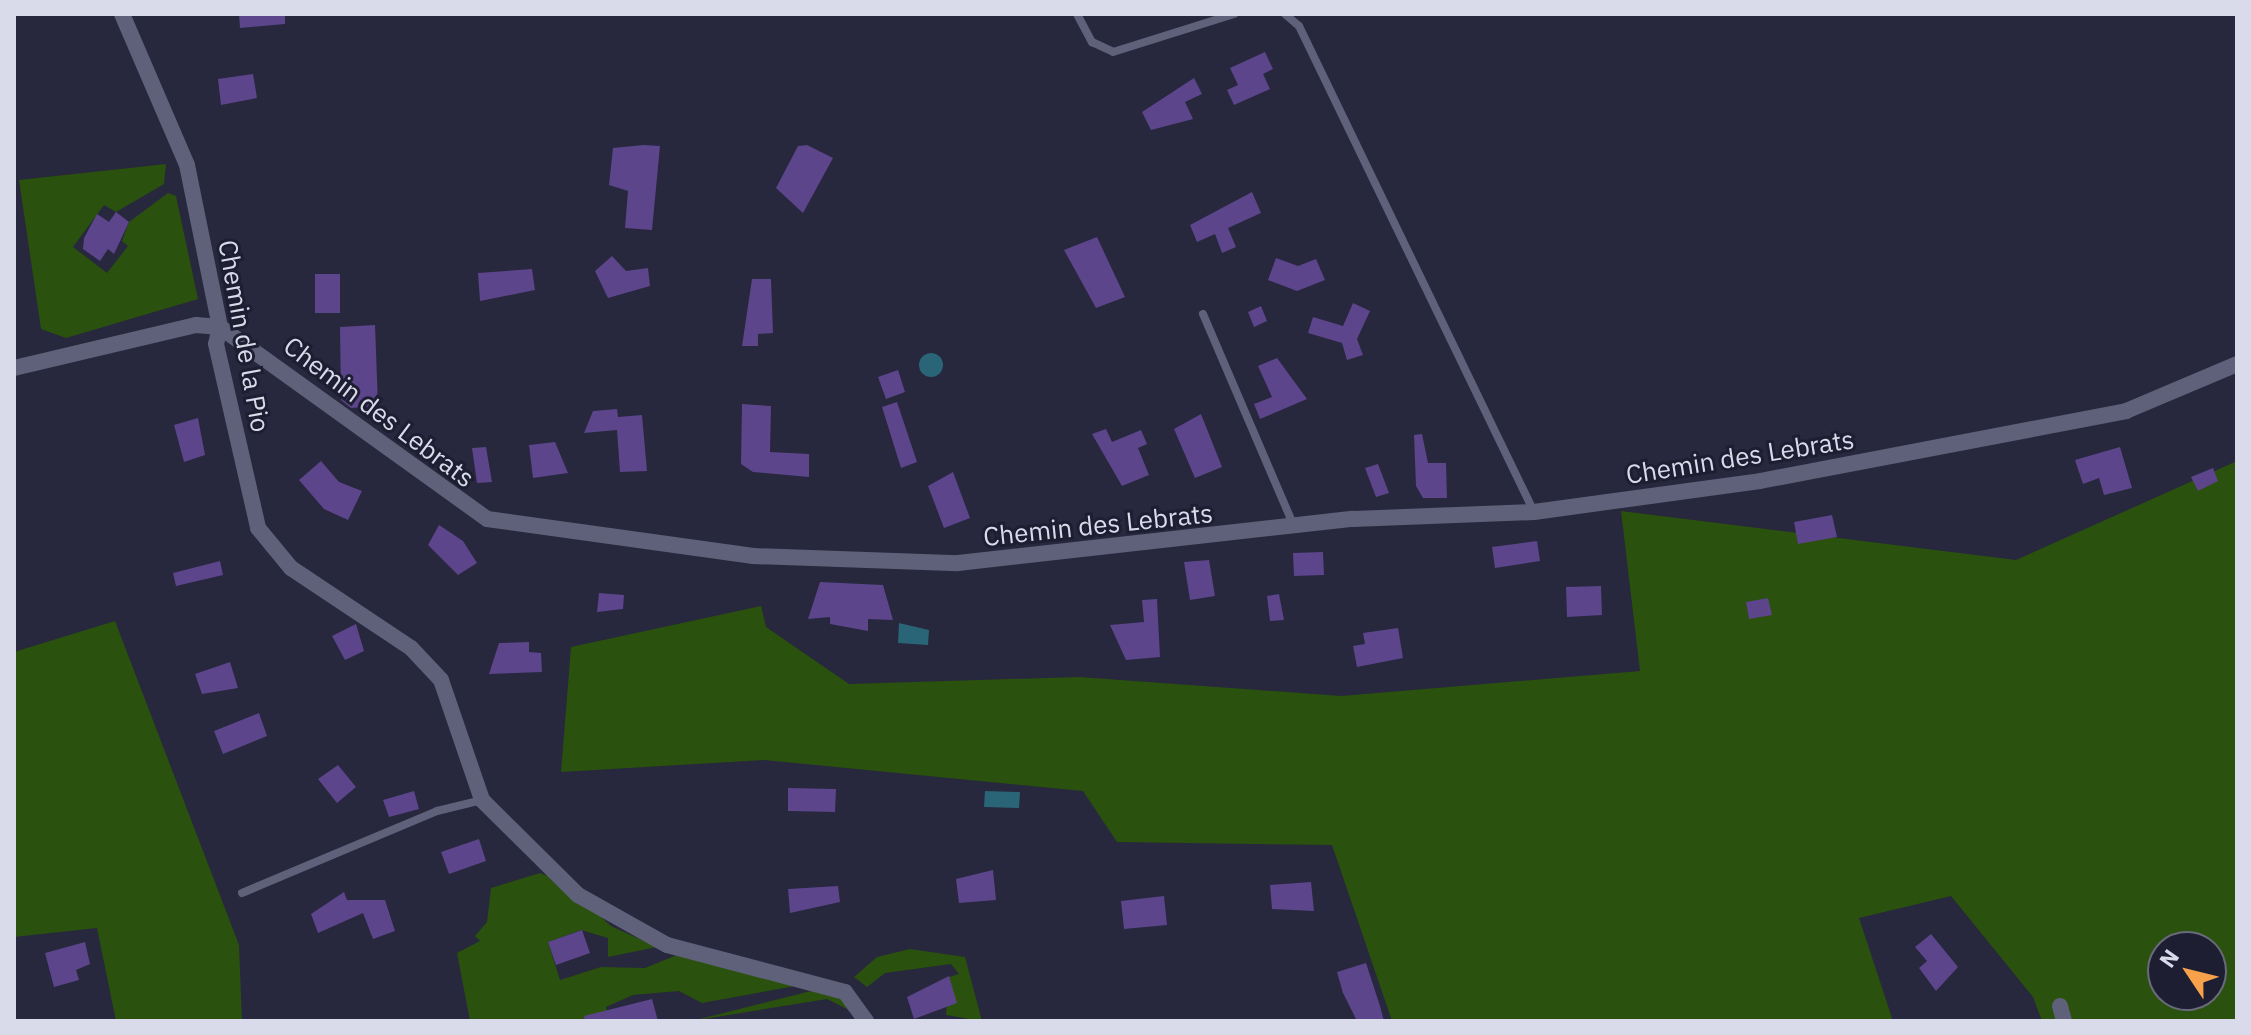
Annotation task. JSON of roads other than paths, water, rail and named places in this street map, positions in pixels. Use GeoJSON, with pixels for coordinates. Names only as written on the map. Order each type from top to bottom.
{"type":"FeatureCollection","features":[{"type":"Feature","properties":{"kind":"street","name":"Chemin de la Pio"},"geometry":{"type":"LineString","coordinates":[[122,14],[187,165],[220,327],[216,344],[258,528],[291,568],[411,648],[441,680],[482,800],[578,895],[667,945],[845,992],[866,1021]]}},
{"type":"Feature","properties":{"kind":"street"},"geometry":{"type":"LineString","coordinates":[[14,368],[196,325],[220,327]]}},
{"type":"Feature","properties":{"kind":"street","name":"Chemin des Lebrats"},"geometry":{"type":"LineString","coordinates":[[220,327],[448,498],[487,519],[540,531],[753,556],[958,563],[1295,530],[1353,519],[1534,512],[1760,481],[2126,411],[2237,364]]}},
{"type":"Feature","properties":{"kind":"lane"},"geometry":{"type":"LineString","coordinates":[[1077,14],[1092,42],[1113,52],[1234,14]]}},
{"type":"Feature","properties":{"kind":"lane"},"geometry":{"type":"LineString","coordinates":[[1285,14],[1299,26],[1534,512]]}},
{"type":"Feature","properties":{"kind":"lane"},"geometry":{"type":"LineString","coordinates":[[1203,314],[1295,530]]}},
{"type":"Feature","properties":{"kind":"lane"},"geometry":{"type":"LineString","coordinates":[[242,893],[437,811],[482,800]]}},
{"type":"Feature","properties":{"kind":"water"},"geometry":{"type":"Polygon","coordinates":[[[931,353],[939,357],[943,365],[939,373],[931,377],[923,373],[919,365],[923,357],[931,353]]]}},
{"type":"Feature","properties":{"kind":"water"},"geometry":{"type":"Polygon","coordinates":[[[899,623],[929,630],[928,645],[898,643],[899,623]]]}},
{"type":"Feature","properties":{"kind":"water"},"geometry":{"type":"Polygon","coordinates":[[[985,791],[1020,792],[1019,808],[984,807],[985,791]]]}}]}
